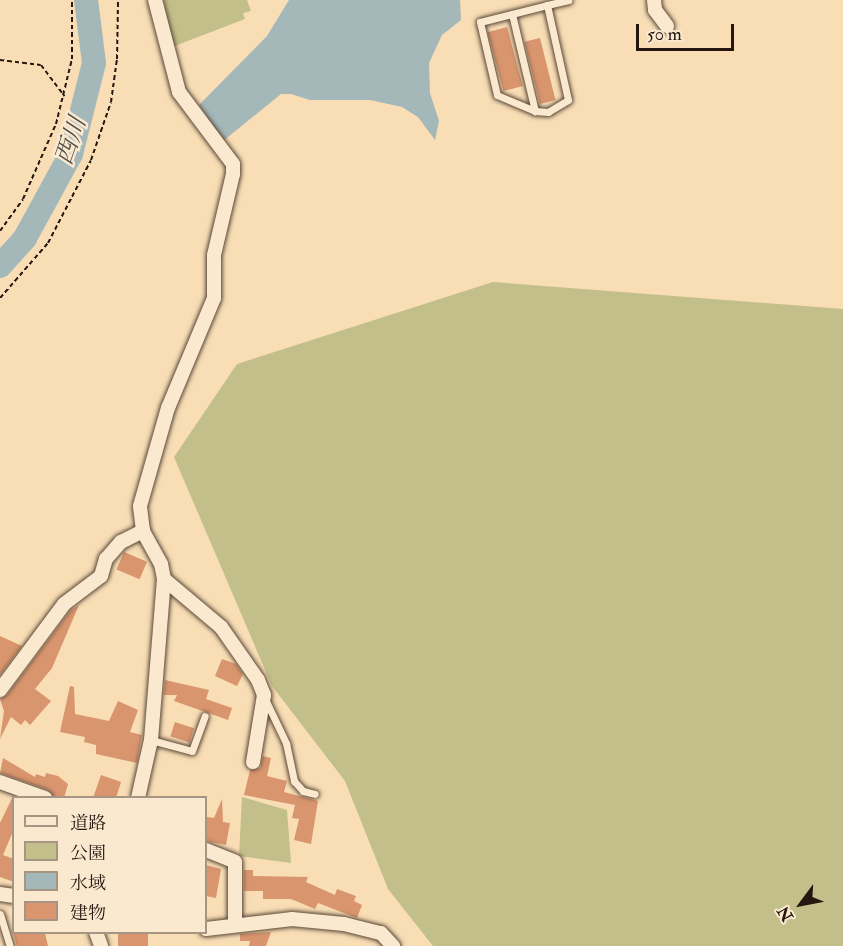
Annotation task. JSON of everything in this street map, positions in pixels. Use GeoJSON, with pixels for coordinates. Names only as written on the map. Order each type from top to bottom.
{"type":"FeatureCollection","features":[{"type":"Feature","properties":{"kind":"street"},"geometry":{"type":"LineString","coordinates":[[138,796],[152,740],[164,579],[161,564],[143,531],[140,506],[145,479],[185,360],[205,324],[214,298],[214,255],[233,174],[233,164],[179,92],[155,0]]}},
{"type":"Feature","properties":{"kind":"street"},"geometry":{"type":"LineString","coordinates":[[654,0],[655,10],[667,26]]}},
{"type":"Feature","properties":{"kind":"street"},"geometry":{"type":"LineString","coordinates":[[0,690],[64,604],[101,576],[106,559],[121,543],[143,531]]}},
{"type":"Feature","properties":{"kind":"street"},"geometry":{"type":"LineString","coordinates":[[164,579],[220,627],[244,657],[264,695],[253,762]]}},
{"type":"Feature","properties":{"kind":"street"},"geometry":{"type":"LineString","coordinates":[[0,782],[39,796]]}},
{"type":"Feature","properties":{"kind":"street"},"geometry":{"type":"LineString","coordinates":[[207,850],[235,862],[235,924]]}},
{"type":"Feature","properties":{"kind":"street"},"geometry":{"type":"LineString","coordinates":[[207,929],[292,919],[344,924],[381,933],[393,946]]}},
{"type":"Feature","properties":{"kind":"lane"},"geometry":{"type":"LineString","coordinates":[[547,5],[568,100],[548,112],[535,111],[497,95],[480,22],[547,5],[568,0]]}},
{"type":"Feature","properties":{"kind":"lane"},"geometry":{"type":"LineString","coordinates":[[512,14],[535,111]]}},
{"type":"Feature","properties":{"kind":"lane"},"geometry":{"type":"LineString","coordinates":[[264,695],[286,743],[294,781],[303,791],[315,794]]}},
{"type":"Feature","properties":{"kind":"lane"},"geometry":{"type":"LineString","coordinates":[[152,740],[192,751],[205,716]]}},
{"type":"Feature","properties":{"kind":"lane"},"geometry":{"type":"LineString","coordinates":[[0,914],[10,946]]}},
{"type":"Feature","properties":{"kind":"path"},"geometry":{"type":"LineString","coordinates":[[0,231],[33,179],[64,96],[75,34],[72,0]]}},
{"type":"Feature","properties":{"kind":"path"},"geometry":{"type":"LineString","coordinates":[[0,298],[48,243],[91,160],[111,102],[117,59],[118,0]]}},
{"type":"Feature","properties":{"kind":"path"},"geometry":{"type":"LineString","coordinates":[[0,60],[41,65],[64,96]]}},
{"type":"Feature","properties":{"kind":"green space"},"geometry":{"type":"Polygon","coordinates":[[[164,0],[247,0],[251,11],[243,13],[245,19],[172,47],[164,0]]]}},
{"type":"Feature","properties":{"kind":"green space"},"geometry":{"type":"Polygon","coordinates":[[[493,282],[843,309],[843,946],[433,946],[388,889],[345,781],[272,686],[174,457],[237,364],[493,282]]]}},
{"type":"Feature","properties":{"kind":"green space"},"geometry":{"type":"Polygon","coordinates":[[[242,797],[287,810],[291,863],[239,856],[242,797]]]}},
{"type":"Feature","properties":{"kind":"water"},"geometry":{"type":"Polygon","coordinates":[[[289,0],[460,0],[461,20],[442,35],[429,63],[430,93],[439,121],[435,140],[418,117],[402,107],[370,100],[310,100],[291,94],[281,94],[223,141],[199,105],[267,36],[289,0]]]}},
{"type":"Feature","properties":{"kind":"building"},"geometry":{"type":"Polygon","coordinates":[[[507,27],[523,86],[503,91],[488,32],[507,27]]]}},
{"type":"Feature","properties":{"kind":"building"},"geometry":{"type":"Polygon","coordinates":[[[540,38],[555,100],[540,104],[524,42],[540,38]]]}},
{"type":"Feature","properties":{"kind":"building"},"geometry":{"type":"Polygon","coordinates":[[[124,552],[147,562],[140,579],[117,569],[124,552]]]}},
{"type":"Feature","properties":{"kind":"building"},"geometry":{"type":"Polygon","coordinates":[[[79,605],[52,668],[35,689],[51,701],[30,725],[25,720],[21,725],[11,717],[0,739],[4,711],[0,699],[7,695],[70,611],[79,605]]]}},
{"type":"Feature","properties":{"kind":"building"},"geometry":{"type":"Polygon","coordinates":[[[0,636],[22,646],[0,675],[0,636]]]}},
{"type":"Feature","properties":{"kind":"building"},"geometry":{"type":"Polygon","coordinates":[[[222,659],[236,664],[243,674],[237,686],[215,676],[222,659]]]}},
{"type":"Feature","properties":{"kind":"building"},"geometry":{"type":"Polygon","coordinates":[[[165,680],[209,690],[206,699],[232,708],[228,720],[174,701],[177,695],[164,695],[165,680]]]}},
{"type":"Feature","properties":{"kind":"building"},"geometry":{"type":"Polygon","coordinates":[[[70,686],[74,687],[75,714],[109,721],[118,701],[138,710],[130,732],[142,735],[137,763],[96,754],[96,745],[84,742],[85,737],[60,732],[70,686]]]}},
{"type":"Feature","properties":{"kind":"building"},"geometry":{"type":"Polygon","coordinates":[[[175,722],[194,728],[189,742],[170,736],[175,722]]]}},
{"type":"Feature","properties":{"kind":"building"},"geometry":{"type":"Polygon","coordinates":[[[263,756],[271,758],[267,776],[287,781],[284,792],[318,801],[311,844],[294,840],[299,819],[292,818],[295,805],[244,795],[250,770],[260,768],[263,756]]]}},
{"type":"Feature","properties":{"kind":"building"},"geometry":{"type":"Polygon","coordinates":[[[3,758],[35,777],[36,774],[45,777],[46,773],[58,776],[68,784],[65,796],[52,796],[48,790],[0,773],[3,758]]]}},
{"type":"Feature","properties":{"kind":"building"},"geometry":{"type":"Polygon","coordinates":[[[101,775],[121,782],[117,796],[94,796],[101,775]]]}},
{"type":"Feature","properties":{"kind":"building"},"geometry":{"type":"Polygon","coordinates":[[[12,798],[12,834],[3,855],[12,858],[12,881],[0,877],[0,823],[12,798]]]}},
{"type":"Feature","properties":{"kind":"building"},"geometry":{"type":"Polygon","coordinates":[[[222,799],[223,822],[230,823],[226,845],[207,841],[207,817],[214,818],[222,799]]]}},
{"type":"Feature","properties":{"kind":"building"},"geometry":{"type":"Polygon","coordinates":[[[207,865],[221,869],[216,898],[207,896],[207,865]]]}},
{"type":"Feature","properties":{"kind":"building"},"geometry":{"type":"Polygon","coordinates":[[[244,870],[253,870],[253,876],[308,877],[306,882],[335,895],[337,889],[356,896],[354,901],[362,905],[357,918],[318,903],[315,909],[291,899],[263,899],[263,891],[244,891],[244,870]]]}},
{"type":"Feature","properties":{"kind":"building"},"geometry":{"type":"Polygon","coordinates":[[[271,932],[266,946],[249,946],[250,941],[240,941],[240,934],[271,932]]]}},
{"type":"Feature","properties":{"kind":"building"},"geometry":{"type":"Polygon","coordinates":[[[13,934],[45,934],[48,946],[17,946],[13,934]]]}},
{"type":"Feature","properties":{"kind":"building"},"geometry":{"type":"Polygon","coordinates":[[[118,934],[148,934],[148,946],[118,946],[118,934]]]}},
{"type":"Feature","properties":{"kind":"waterway","name":"西川"},"geometry":{"type":"LineString","coordinates":[[0,266],[25,238],[71,154],[94,63],[86,0]]}}]}
